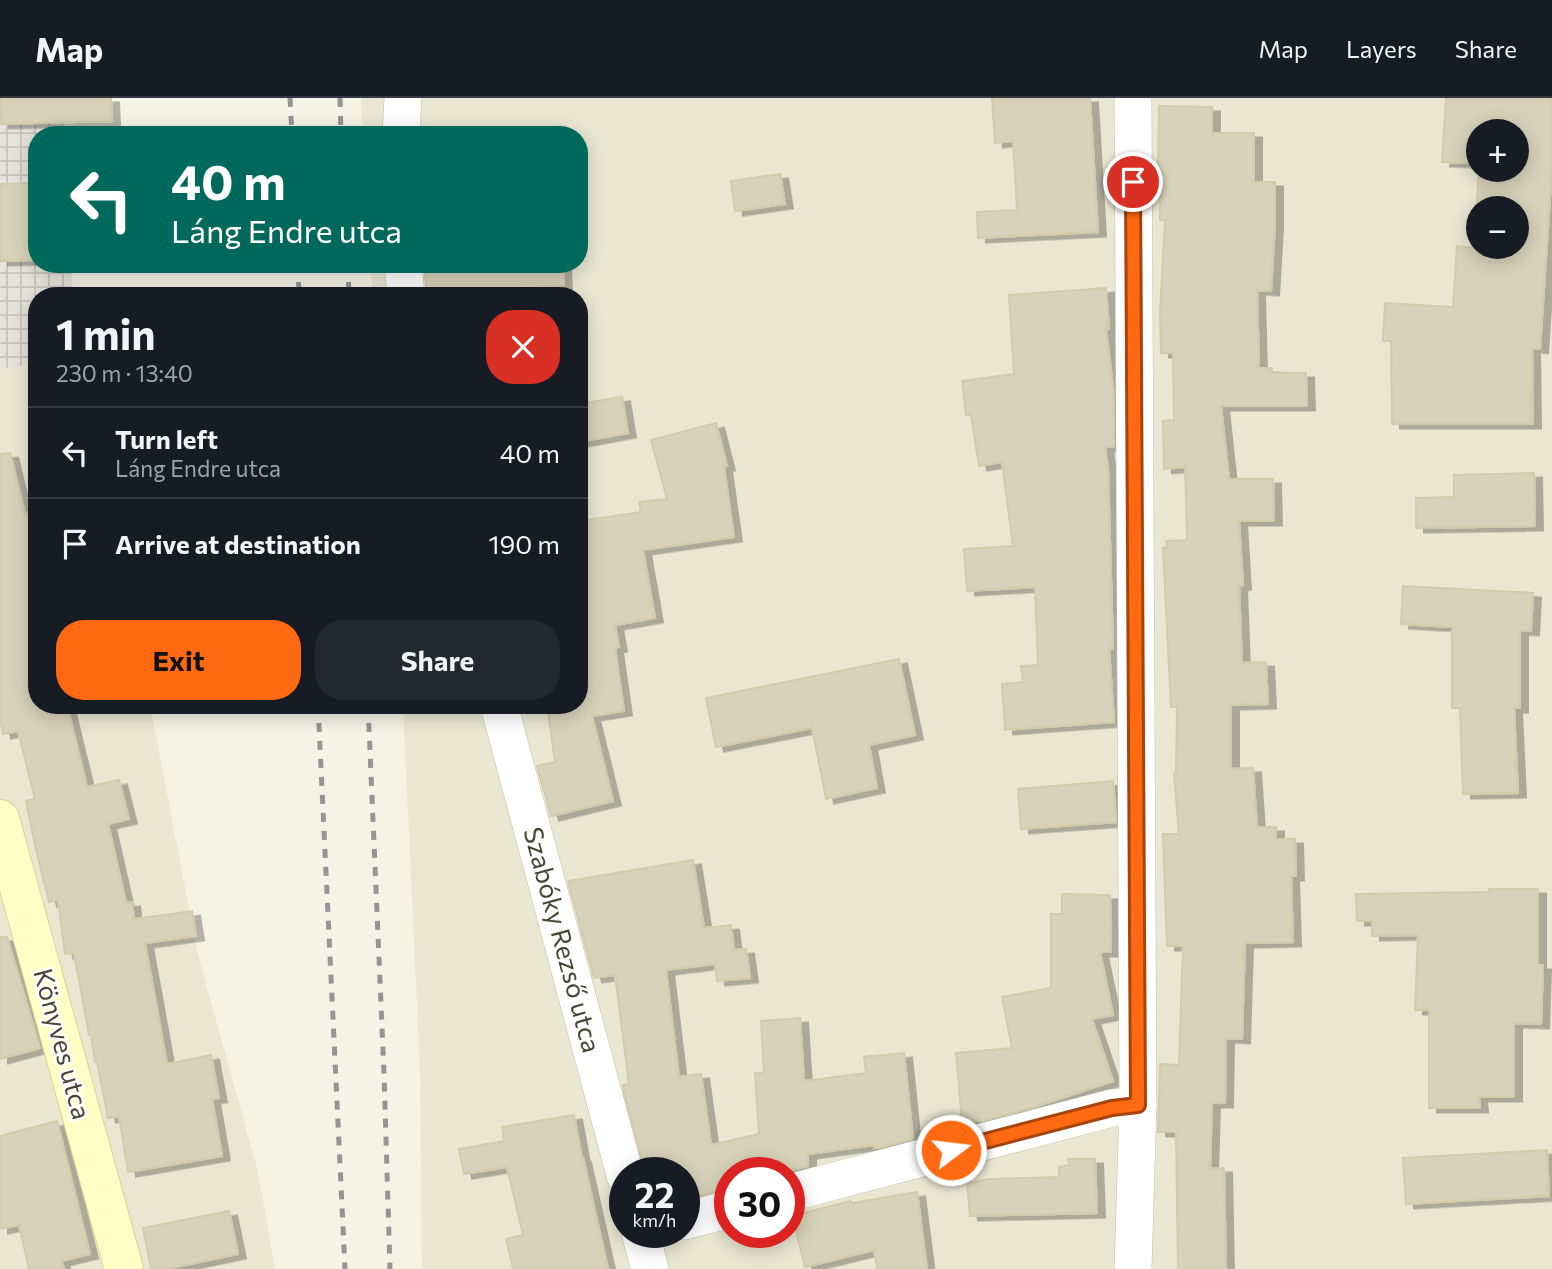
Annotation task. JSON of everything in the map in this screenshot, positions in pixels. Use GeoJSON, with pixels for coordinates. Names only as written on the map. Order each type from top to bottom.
{"type":"FeatureCollection","features":[{"type":"Feature","properties":{"kind":"main road","name":"Könyves utca"},"geometry":{"type":"LineString","coordinates":[[0,818],[124,1269]]}},
{"type":"Feature","properties":{"kind":"street"},"geometry":{"type":"LineString","coordinates":[[401,126],[403,98]]}},
{"type":"Feature","properties":{"kind":"street"},"geometry":{"type":"LineString","coordinates":[[1133,98],[1138,1105],[1133,1269]]}},
{"type":"Feature","properties":{"kind":"street","name":"Szabóky Rezső utca"},"geometry":{"type":"LineString","coordinates":[[501,714],[620,1157]]}},
{"type":"Feature","properties":{"kind":"street"},"geometry":{"type":"LineString","coordinates":[[805,1189],[1112,1108],[1138,1105]]}},
{"type":"Feature","properties":{"kind":"street"},"geometry":{"type":"LineString","coordinates":[[645,1248],[650,1269]]}},
{"type":"Feature","properties":{"kind":"shaded area"},"geometry":{"type":"Polygon","coordinates":[[[0,98],[62,98],[64,126],[28,126],[28,273],[72,273],[72,287],[28,287],[28,365],[0,370],[0,98]]]}},
{"type":"Feature","properties":{"kind":"shaded area"},"geometry":{"type":"Polygon","coordinates":[[[361,98],[1552,98],[1552,1269],[422,1269],[420,1070],[403,714],[588,714],[588,287],[372,287],[371,273],[588,273],[588,126],[363,126],[361,98]]]}},
{"type":"Feature","properties":{"kind":"shaded area"},"geometry":{"type":"Polygon","coordinates":[[[28,365],[28,714],[152,714],[198,955],[257,1168],[275,1269],[0,1269],[0,370],[28,365]]]}},
{"type":"Feature","properties":{"kind":"building"},"geometry":{"type":"Polygon","coordinates":[[[0,98],[111,98],[112,121],[1,124],[0,98]]]}},
{"type":"Feature","properties":{"kind":"building"},"geometry":{"type":"Polygon","coordinates":[[[992,98],[1090,98],[1098,232],[978,238],[977,212],[1017,210],[1013,141],[995,143],[992,98]]]}},
{"type":"Feature","properties":{"kind":"building"},"geometry":{"type":"Polygon","coordinates":[[[1446,98],[1552,98],[1552,167],[1540,349],[1532,348],[1533,424],[1392,424],[1391,341],[1383,341],[1385,303],[1453,307],[1457,246],[1466,247],[1466,259],[1529,259],[1529,196],[1477,196],[1478,182],[1529,182],[1529,119],[1466,119],[1466,163],[1442,162],[1446,98]]]}},
{"type":"Feature","properties":{"kind":"building"},"geometry":{"type":"Polygon","coordinates":[[[1159,106],[1212,107],[1212,133],[1254,133],[1254,182],[1275,182],[1271,291],[1257,290],[1259,368],[1272,368],[1272,373],[1306,373],[1307,406],[1221,406],[1229,479],[1273,479],[1274,521],[1239,521],[1243,585],[1239,586],[1242,663],[1266,662],[1268,704],[1231,705],[1231,769],[1253,768],[1257,827],[1276,827],[1276,839],[1295,839],[1296,876],[1291,876],[1293,942],[1245,943],[1242,1039],[1226,1038],[1225,1103],[1212,1103],[1210,1169],[1224,1168],[1226,1269],[1178,1269],[1176,1132],[1158,1132],[1160,1064],[1179,1065],[1183,946],[1167,946],[1163,834],[1179,834],[1174,774],[1177,707],[1171,707],[1163,548],[1167,548],[1166,541],[1187,540],[1185,467],[1164,469],[1163,421],[1174,420],[1173,353],[1161,353],[1160,313],[1165,220],[1160,220],[1159,106]]]}},
{"type":"Feature","properties":{"kind":"building"},"geometry":{"type":"Polygon","coordinates":[[[780,174],[785,204],[735,211],[731,181],[780,174]]]}},
{"type":"Feature","properties":{"kind":"building"},"geometry":{"type":"Polygon","coordinates":[[[28,183],[28,260],[0,261],[0,184],[28,183]]]}},
{"type":"Feature","properties":{"kind":"building"},"geometry":{"type":"Polygon","coordinates":[[[425,273],[563,273],[564,285],[426,287],[425,273]]]}},
{"type":"Feature","properties":{"kind":"building"},"geometry":{"type":"Polygon","coordinates":[[[1106,288],[1109,329],[1106,329],[1113,387],[1114,446],[1105,447],[1108,468],[1113,649],[1109,649],[1114,722],[1005,730],[1002,684],[1023,682],[1021,666],[1038,665],[1035,587],[967,591],[964,549],[1013,546],[1002,462],[979,466],[971,415],[966,415],[962,381],[1014,374],[1009,295],[1106,288]]]}},
{"type":"Feature","properties":{"kind":"building"},"geometry":{"type":"Polygon","coordinates":[[[622,397],[628,433],[588,440],[588,403],[622,397]]]}},
{"type":"Feature","properties":{"kind":"building"},"geometry":{"type":"Polygon","coordinates":[[[716,423],[727,466],[724,467],[734,537],[643,550],[655,618],[615,625],[619,647],[615,648],[624,711],[592,716],[613,801],[551,816],[537,766],[555,762],[548,714],[588,714],[588,520],[641,512],[639,502],[667,499],[651,440],[716,423]]]}},
{"type":"Feature","properties":{"kind":"building"},"geometry":{"type":"Polygon","coordinates":[[[10,453],[28,517],[28,714],[69,714],[87,787],[119,780],[129,819],[108,824],[126,903],[132,902],[134,919],[192,911],[196,936],[145,943],[167,1064],[211,1055],[219,1098],[212,1099],[222,1156],[128,1172],[119,1116],[108,1118],[74,953],[65,954],[58,900],[49,902],[36,850],[26,801],[35,799],[18,731],[3,734],[0,718],[0,454],[10,453]]]}},
{"type":"Feature","properties":{"kind":"building"},"geometry":{"type":"Polygon","coordinates":[[[1534,473],[1535,526],[1416,528],[1416,498],[1454,497],[1454,475],[1534,473]]]}},
{"type":"Feature","properties":{"kind":"building"},"geometry":{"type":"Polygon","coordinates":[[[1403,586],[1533,593],[1531,631],[1520,630],[1520,708],[1514,708],[1518,793],[1463,794],[1460,708],[1452,708],[1452,627],[1401,624],[1403,586]]]}},
{"type":"Feature","properties":{"kind":"building"},"geometry":{"type":"Polygon","coordinates":[[[899,659],[915,735],[869,745],[877,788],[826,799],[812,728],[716,747],[706,698],[899,659]]]}},
{"type":"Feature","properties":{"kind":"building"},"geometry":{"type":"Polygon","coordinates":[[[1113,781],[1116,822],[1021,829],[1018,789],[1113,781]]]}},
{"type":"Feature","properties":{"kind":"building"},"geometry":{"type":"Polygon","coordinates":[[[693,860],[704,928],[731,925],[734,950],[746,949],[750,978],[717,981],[715,964],[666,970],[679,1077],[701,1074],[711,1145],[759,1134],[755,1073],[764,1073],[761,1021],[800,1018],[804,1081],[866,1073],[864,1057],[904,1053],[913,1139],[874,1148],[874,1145],[808,1154],[808,1166],[805,1167],[805,1157],[714,1157],[714,1192],[700,1196],[700,1157],[641,1157],[624,1092],[623,1085],[629,1084],[615,975],[594,978],[568,881],[693,860]]]}},
{"type":"Feature","properties":{"kind":"building"},"geometry":{"type":"Polygon","coordinates":[[[1489,889],[1538,889],[1538,965],[1543,965],[1541,1024],[1514,1023],[1514,1097],[1479,1097],[1480,1108],[1429,1108],[1429,1010],[1415,1010],[1418,935],[1372,936],[1372,921],[1357,921],[1356,894],[1489,892],[1489,889]]]}},
{"type":"Feature","properties":{"kind":"building"},"geometry":{"type":"Polygon","coordinates":[[[1062,894],[1110,895],[1111,952],[1100,952],[1113,1015],[1092,1019],[1113,1081],[1034,1107],[984,1120],[962,1122],[956,1053],[1012,1048],[1002,997],[1051,988],[1051,914],[1062,914],[1062,894]]]}},
{"type":"Feature","properties":{"kind":"building"},"geometry":{"type":"Polygon","coordinates":[[[0,937],[7,937],[40,1048],[0,1059],[0,937]]]}},
{"type":"Feature","properties":{"kind":"building"},"geometry":{"type":"Polygon","coordinates":[[[574,1115],[608,1269],[513,1269],[506,1239],[523,1235],[507,1167],[464,1174],[459,1149],[504,1141],[502,1127],[574,1115]]]}},
{"type":"Feature","properties":{"kind":"building"},"geometry":{"type":"Polygon","coordinates":[[[57,1121],[90,1254],[61,1261],[64,1269],[29,1269],[19,1225],[0,1229],[0,1136],[57,1121]]]}},
{"type":"Feature","properties":{"kind":"building"},"geometry":{"type":"Polygon","coordinates":[[[1547,1150],[1549,1196],[1406,1204],[1403,1158],[1547,1150]]]}},
{"type":"Feature","properties":{"kind":"building"},"geometry":{"type":"Polygon","coordinates":[[[1068,1159],[1095,1159],[1097,1213],[970,1216],[967,1183],[990,1179],[1059,1177],[1059,1167],[1069,1165],[1068,1159]]]}},
{"type":"Feature","properties":{"kind":"building"},"geometry":{"type":"Polygon","coordinates":[[[917,1192],[927,1269],[877,1269],[874,1250],[805,1267],[800,1248],[805,1248],[805,1213],[851,1201],[852,1203],[917,1192]]]}},
{"type":"Feature","properties":{"kind":"building"},"geometry":{"type":"Polygon","coordinates":[[[229,1211],[238,1254],[166,1269],[151,1269],[143,1228],[229,1211]]]}},
{"type":"Feature","properties":{"kind":"railway"},"geometry":{"type":"LineString","coordinates":[[290,98],[292,126]]}},
{"type":"Feature","properties":{"kind":"railway"},"geometry":{"type":"LineString","coordinates":[[340,98],[341,126]]}},
{"type":"Feature","properties":{"kind":"railway"},"geometry":{"type":"LineString","coordinates":[[298,273],[299,287]]}},
{"type":"Feature","properties":{"kind":"railway"},"geometry":{"type":"LineString","coordinates":[[348,273],[349,287]]}},
{"type":"Feature","properties":{"kind":"railway"},"geometry":{"type":"LineString","coordinates":[[318,714],[345,1269]]}},
{"type":"Feature","properties":{"kind":"railway"},"geometry":{"type":"LineString","coordinates":[[368,714],[390,1269]]}},
{"type":"Feature","properties":{"kind":"route"},"geometry":{"type":"LineString","coordinates":[[951,1150],[1112,1108],[1138,1105],[1133,182]]}}]}
